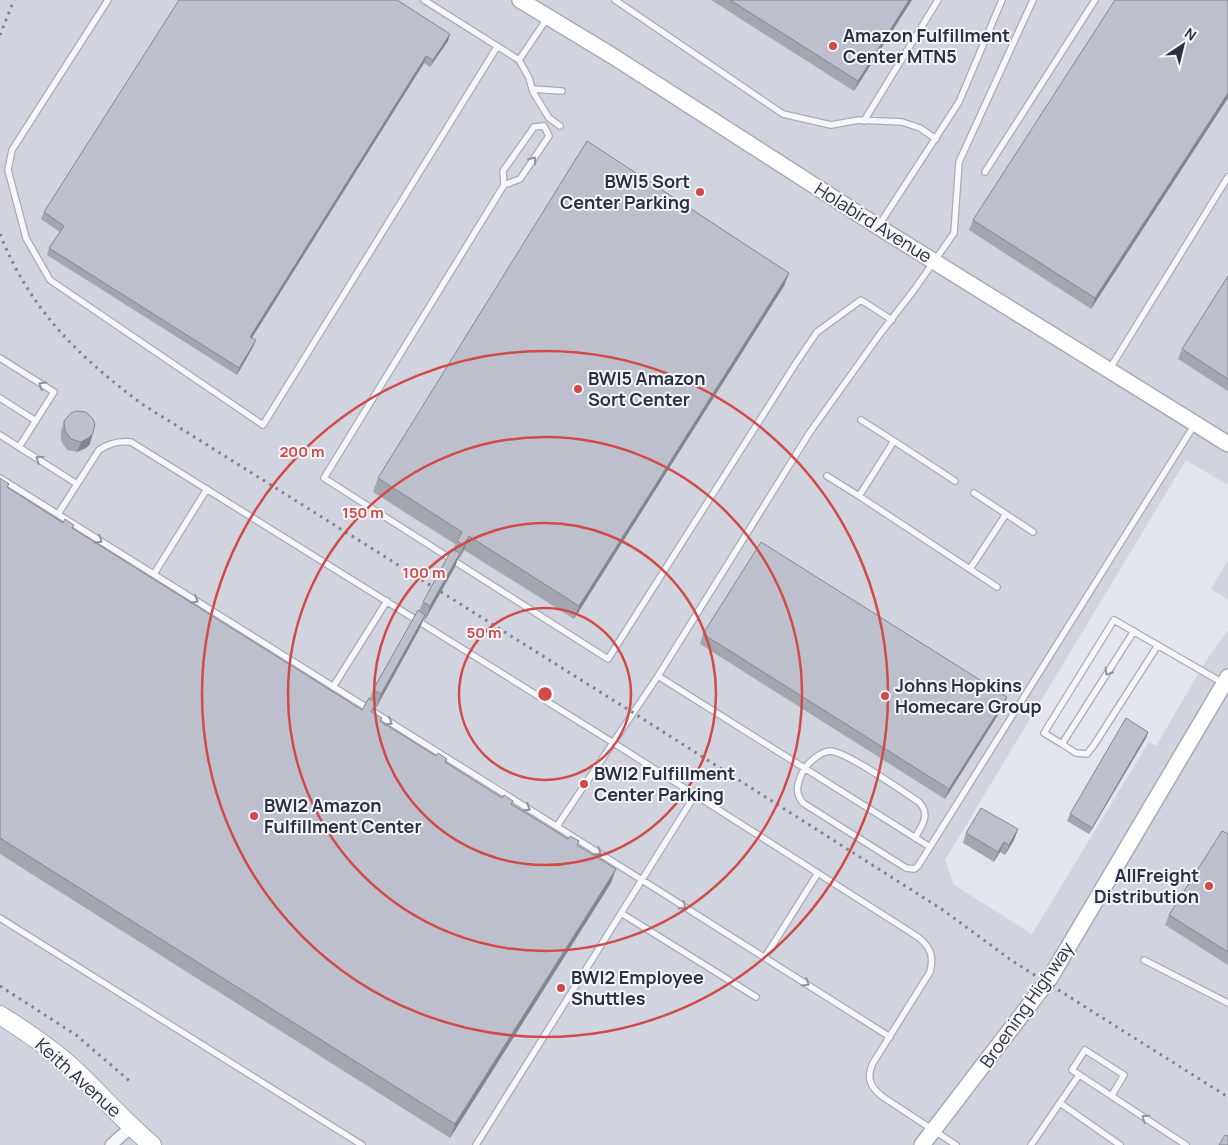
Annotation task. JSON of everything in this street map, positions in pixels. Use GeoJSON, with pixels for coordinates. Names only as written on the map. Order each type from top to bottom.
{"type":"FeatureCollection","features":[{"type":"Feature","properties":{"kind":"main road","name":"Holabird Avenue"},"geometry":{"type":"LineString","coordinates":[[520,0],[611,55],[878,226],[1228,444]]}},
{"type":"Feature","properties":{"kind":"main road"},"geometry":{"type":"LineString","coordinates":[[1195,424],[1228,452]]}},
{"type":"Feature","properties":{"kind":"main road","name":"Broening Highway"},"geometry":{"type":"LineString","coordinates":[[922,1145],[1050,978],[1226,678]]}},
{"type":"Feature","properties":{"kind":"main road","name":"Keith Avenue"},"geometry":{"type":"LineString","coordinates":[[0,1015],[52,1051],[76,1072],[131,1128],[152,1145]]}},
{"type":"Feature","properties":{"kind":"street"},"geometry":{"type":"LineString","coordinates":[[111,1145],[131,1128]]}},
{"type":"Feature","properties":{"kind":"lane"},"geometry":{"type":"LineString","coordinates":[[108,0],[12,150],[8,170],[26,238],[50,280],[263,425],[496,46]]}},
{"type":"Feature","properties":{"kind":"lane"},"geometry":{"type":"LineString","coordinates":[[424,0],[518,60],[549,118],[560,126]]}},
{"type":"Feature","properties":{"kind":"lane"},"geometry":{"type":"LineString","coordinates":[[615,0],[783,114],[830,125],[864,120],[902,122],[920,128],[936,139]]}},
{"type":"Feature","properties":{"kind":"lane"},"geometry":{"type":"LineString","coordinates":[[864,120],[938,0]]}},
{"type":"Feature","properties":{"kind":"lane"},"geometry":{"type":"LineString","coordinates":[[878,226],[959,102],[1002,0]]}},
{"type":"Feature","properties":{"kind":"lane"},"geometry":{"type":"LineString","coordinates":[[557,826],[658,676],[810,432],[954,233],[958,162],[1032,0]]}},
{"type":"Feature","properties":{"kind":"lane"},"geometry":{"type":"LineString","coordinates":[[985,172],[1095,0]]}},
{"type":"Feature","properties":{"kind":"lane"},"geometry":{"type":"LineString","coordinates":[[518,60],[548,17]]}},
{"type":"Feature","properties":{"kind":"lane"},"geometry":{"type":"LineString","coordinates":[[532,89],[562,91]]}},
{"type":"Feature","properties":{"kind":"lane"},"geometry":{"type":"LineString","coordinates":[[544,126],[549,118]]}},
{"type":"Feature","properties":{"kind":"lane"},"geometry":{"type":"LineString","coordinates":[[544,126],[534,126],[503,171],[504,185],[324,478],[608,660],[796,362],[817,332],[861,300],[892,320]]}},
{"type":"Feature","properties":{"kind":"lane"},"geometry":{"type":"LineString","coordinates":[[504,185],[520,179],[549,136],[544,126]]}},
{"type":"Feature","properties":{"kind":"lane"},"geometry":{"type":"LineString","coordinates":[[1109,370],[1228,177]]}},
{"type":"Feature","properties":{"kind":"lane"},"geometry":{"type":"LineString","coordinates":[[0,358],[54,392],[19,447]]}},
{"type":"Feature","properties":{"kind":"lane"},"geometry":{"type":"LineString","coordinates":[[0,398],[36,421]]}},
{"type":"Feature","properties":{"kind":"lane"},"geometry":{"type":"LineString","coordinates":[[861,420],[955,481]]}},
{"type":"Feature","properties":{"kind":"lane"},"geometry":{"type":"LineString","coordinates":[[915,838],[926,815],[925,808],[919,802],[846,756],[828,751],[820,754],[804,769],[797,789],[798,796],[803,803],[906,868],[914,869],[918,866],[1195,424]]}},
{"type":"Feature","properties":{"kind":"lane"},"geometry":{"type":"LineString","coordinates":[[0,435],[77,484]]}},
{"type":"Feature","properties":{"kind":"lane"},"geometry":{"type":"LineString","coordinates":[[58,514],[99,450],[110,443],[125,441],[136,445],[896,922],[925,943],[931,950],[933,958],[930,972],[870,1068],[869,1077],[871,1085],[884,1097],[956,1145]]}},
{"type":"Feature","properties":{"kind":"lane"},"geometry":{"type":"LineString","coordinates":[[858,496],[894,441]]}},
{"type":"Feature","properties":{"kind":"lane"},"geometry":{"type":"LineString","coordinates":[[827,476],[997,587]]}},
{"type":"Feature","properties":{"kind":"lane"},"geometry":{"type":"LineString","coordinates":[[0,478],[890,1036]]}},
{"type":"Feature","properties":{"kind":"lane"},"geometry":{"type":"LineString","coordinates":[[154,574],[207,489]]}},
{"type":"Feature","properties":{"kind":"lane"},"geometry":{"type":"LineString","coordinates":[[974,493],[1033,532]]}},
{"type":"Feature","properties":{"kind":"lane"},"geometry":{"type":"LineString","coordinates":[[970,570],[1006,514]]}},
{"type":"Feature","properties":{"kind":"lane"},"geometry":{"type":"LineString","coordinates":[[333,687],[387,601]]}},
{"type":"Feature","properties":{"kind":"lane"},"geometry":{"type":"LineString","coordinates":[[1158,645],[1087,754],[1076,753],[1044,733],[1114,620],[1158,645],[1226,678]]}},
{"type":"Feature","properties":{"kind":"lane"},"geometry":{"type":"LineString","coordinates":[[1062,744],[1134,631]]}},
{"type":"Feature","properties":{"kind":"lane"},"geometry":{"type":"LineString","coordinates":[[658,676],[930,847]]}},
{"type":"Feature","properties":{"kind":"lane"},"geometry":{"type":"LineString","coordinates":[[476,1145],[695,795]]}},
{"type":"Feature","properties":{"kind":"lane"},"geometry":{"type":"LineString","coordinates":[[765,957],[818,873]]}},
{"type":"Feature","properties":{"kind":"lane"},"geometry":{"type":"LineString","coordinates":[[621,913],[756,997]]}},
{"type":"Feature","properties":{"kind":"lane"},"geometry":{"type":"LineString","coordinates":[[0,918],[362,1145]]}},
{"type":"Feature","properties":{"kind":"lane"},"geometry":{"type":"LineString","coordinates":[[1144,960],[1228,1003]]}},
{"type":"Feature","properties":{"kind":"lane"},"geometry":{"type":"LineString","coordinates":[[1112,1095],[1124,1076],[1084,1050],[1072,1070],[1186,1145]]}},
{"type":"Feature","properties":{"kind":"lane"},"geometry":{"type":"LineString","coordinates":[[1031,1145],[1079,1075]]}},
{"type":"Feature","properties":{"kind":"lane"},"geometry":{"type":"LineString","coordinates":[[1060,1103],[1120,1145]]}},
{"type":"Feature","properties":{"kind":"shaded area"},"geometry":{"type":"Polygon","coordinates":[[[0,0],[1228,0],[1228,485],[1186,460],[945,860],[954,885],[1032,934],[1149,742],[1156,746],[1204,664],[1228,630],[1228,1145],[0,1145],[0,0]]]}},
{"type":"Feature","properties":{"kind":"shaded area"},"geometry":{"type":"Polygon","coordinates":[[[1228,560],[1228,600],[1211,589],[1228,560]]]}},
{"type":"Feature","properties":{"kind":"building"},"geometry":{"type":"Polygon","coordinates":[[[179,0],[397,0],[450,34],[433,60],[426,56],[250,337],[256,340],[239,368],[49,248],[64,226],[44,212],[179,0]]]}},
{"type":"Feature","properties":{"kind":"building","name":"Amazon Fulfillment Center MTN5"},"geometry":{"type":"Polygon","coordinates":[[[730,0],[909,0],[858,81],[730,0]]]}},
{"type":"Feature","properties":{"kind":"building"},"geometry":{"type":"Polygon","coordinates":[[[1115,0],[1228,0],[1228,93],[1095,298],[973,220],[1115,0]]]}},
{"type":"Feature","properties":{"kind":"building","name":"BWI5 Amazon Sort Center"},"geometry":{"type":"Polygon","coordinates":[[[587,141],[789,273],[579,606],[469,536],[464,545],[457,541],[462,532],[378,478],[587,141]]]}},
{"type":"Feature","properties":{"kind":"building"},"geometry":{"type":"Polygon","coordinates":[[[1228,276],[1228,379],[1182,349],[1228,276]]]}},
{"type":"Feature","properties":{"kind":"building"},"geometry":{"type":"Polygon","coordinates":[[[76,411],[86,412],[95,424],[90,437],[81,442],[71,439],[65,431],[64,421],[71,413],[76,411]]]}},
{"type":"Feature","properties":{"kind":"building","name":"BWI2 Amazon Fulfillment Center"},"geometry":{"type":"Polygon","coordinates":[[[0,478],[9,484],[7,487],[63,523],[65,519],[74,525],[72,528],[362,710],[369,698],[376,703],[371,712],[382,718],[380,721],[436,756],[438,753],[447,759],[445,762],[502,798],[504,795],[513,801],[511,804],[568,839],[570,836],[579,841],[577,845],[616,869],[455,1124],[0,838],[0,478]]]}},
{"type":"Feature","properties":{"kind":"building"},"geometry":{"type":"Polygon","coordinates":[[[761,542],[1007,697],[949,789],[703,634],[761,542]]]}},
{"type":"Feature","properties":{"kind":"building"},"geometry":{"type":"Polygon","coordinates":[[[452,549],[460,553],[430,606],[423,602],[452,549]]]}},
{"type":"Feature","properties":{"kind":"building"},"geometry":{"type":"Polygon","coordinates":[[[418,610],[425,615],[381,694],[373,690],[418,610]]]}},
{"type":"Feature","properties":{"kind":"building"},"geometry":{"type":"Polygon","coordinates":[[[1126,718],[1148,732],[1092,828],[1070,814],[1126,718]]]}},
{"type":"Feature","properties":{"kind":"building"},"geometry":{"type":"Polygon","coordinates":[[[981,808],[1018,829],[1009,845],[1004,842],[998,852],[966,833],[981,808]]]}},
{"type":"Feature","properties":{"kind":"building","name":"AllFreight Distribution"},"geometry":{"type":"Polygon","coordinates":[[[1222,831],[1228,834],[1228,952],[1169,915],[1222,831]]]}},
{"type":"Feature","properties":{"kind":"building"},"geometry":{"type":"Polygon","coordinates":[[[1225,1135],[1228,1136],[1228,1145],[1219,1145],[1225,1135]]]}},
{"type":"Feature","properties":{"kind":"railway"},"geometry":{"type":"LineString","coordinates":[[0,35],[14,0]]}},
{"type":"Feature","properties":{"kind":"railway"},"geometry":{"type":"LineString","coordinates":[[0,234],[26,286],[58,330],[97,368],[142,404],[943,910],[1011,960],[1228,1097]]}},
{"type":"Feature","properties":{"kind":"railway"},"geometry":{"type":"LineString","coordinates":[[0,986],[76,1035],[132,1083]]}},
{"type":"Feature","properties":{"kind":"place","name":"Amazon Fulfillment Center MTN5"},"geometry":{"type":"Point","coordinates":[833,46]}},
{"type":"Feature","properties":{"kind":"place","name":"BWI5 Sort Center Parking"},"geometry":{"type":"Point","coordinates":[700,192]}},
{"type":"Feature","properties":{"kind":"place","name":"BWI5 Amazon Sort Center"},"geometry":{"type":"Point","coordinates":[578,389]}},
{"type":"Feature","properties":{"kind":"place","name":"Johns Hopkins Homecare Group"},"geometry":{"type":"Point","coordinates":[885,696]}},
{"type":"Feature","properties":{"kind":"place","name":"BWI2 Fulfillment Center Parking"},"geometry":{"type":"Point","coordinates":[584,784]}},
{"type":"Feature","properties":{"kind":"place","name":"BWI2 Amazon Fulfillment Center"},"geometry":{"type":"Point","coordinates":[254,816]}},
{"type":"Feature","properties":{"kind":"place","name":"AllFreight Distribution"},"geometry":{"type":"Point","coordinates":[1209,886]}},
{"type":"Feature","properties":{"kind":"place","name":"BWI2 Employee Shuttles"},"geometry":{"type":"Point","coordinates":[561,988]}}]}
